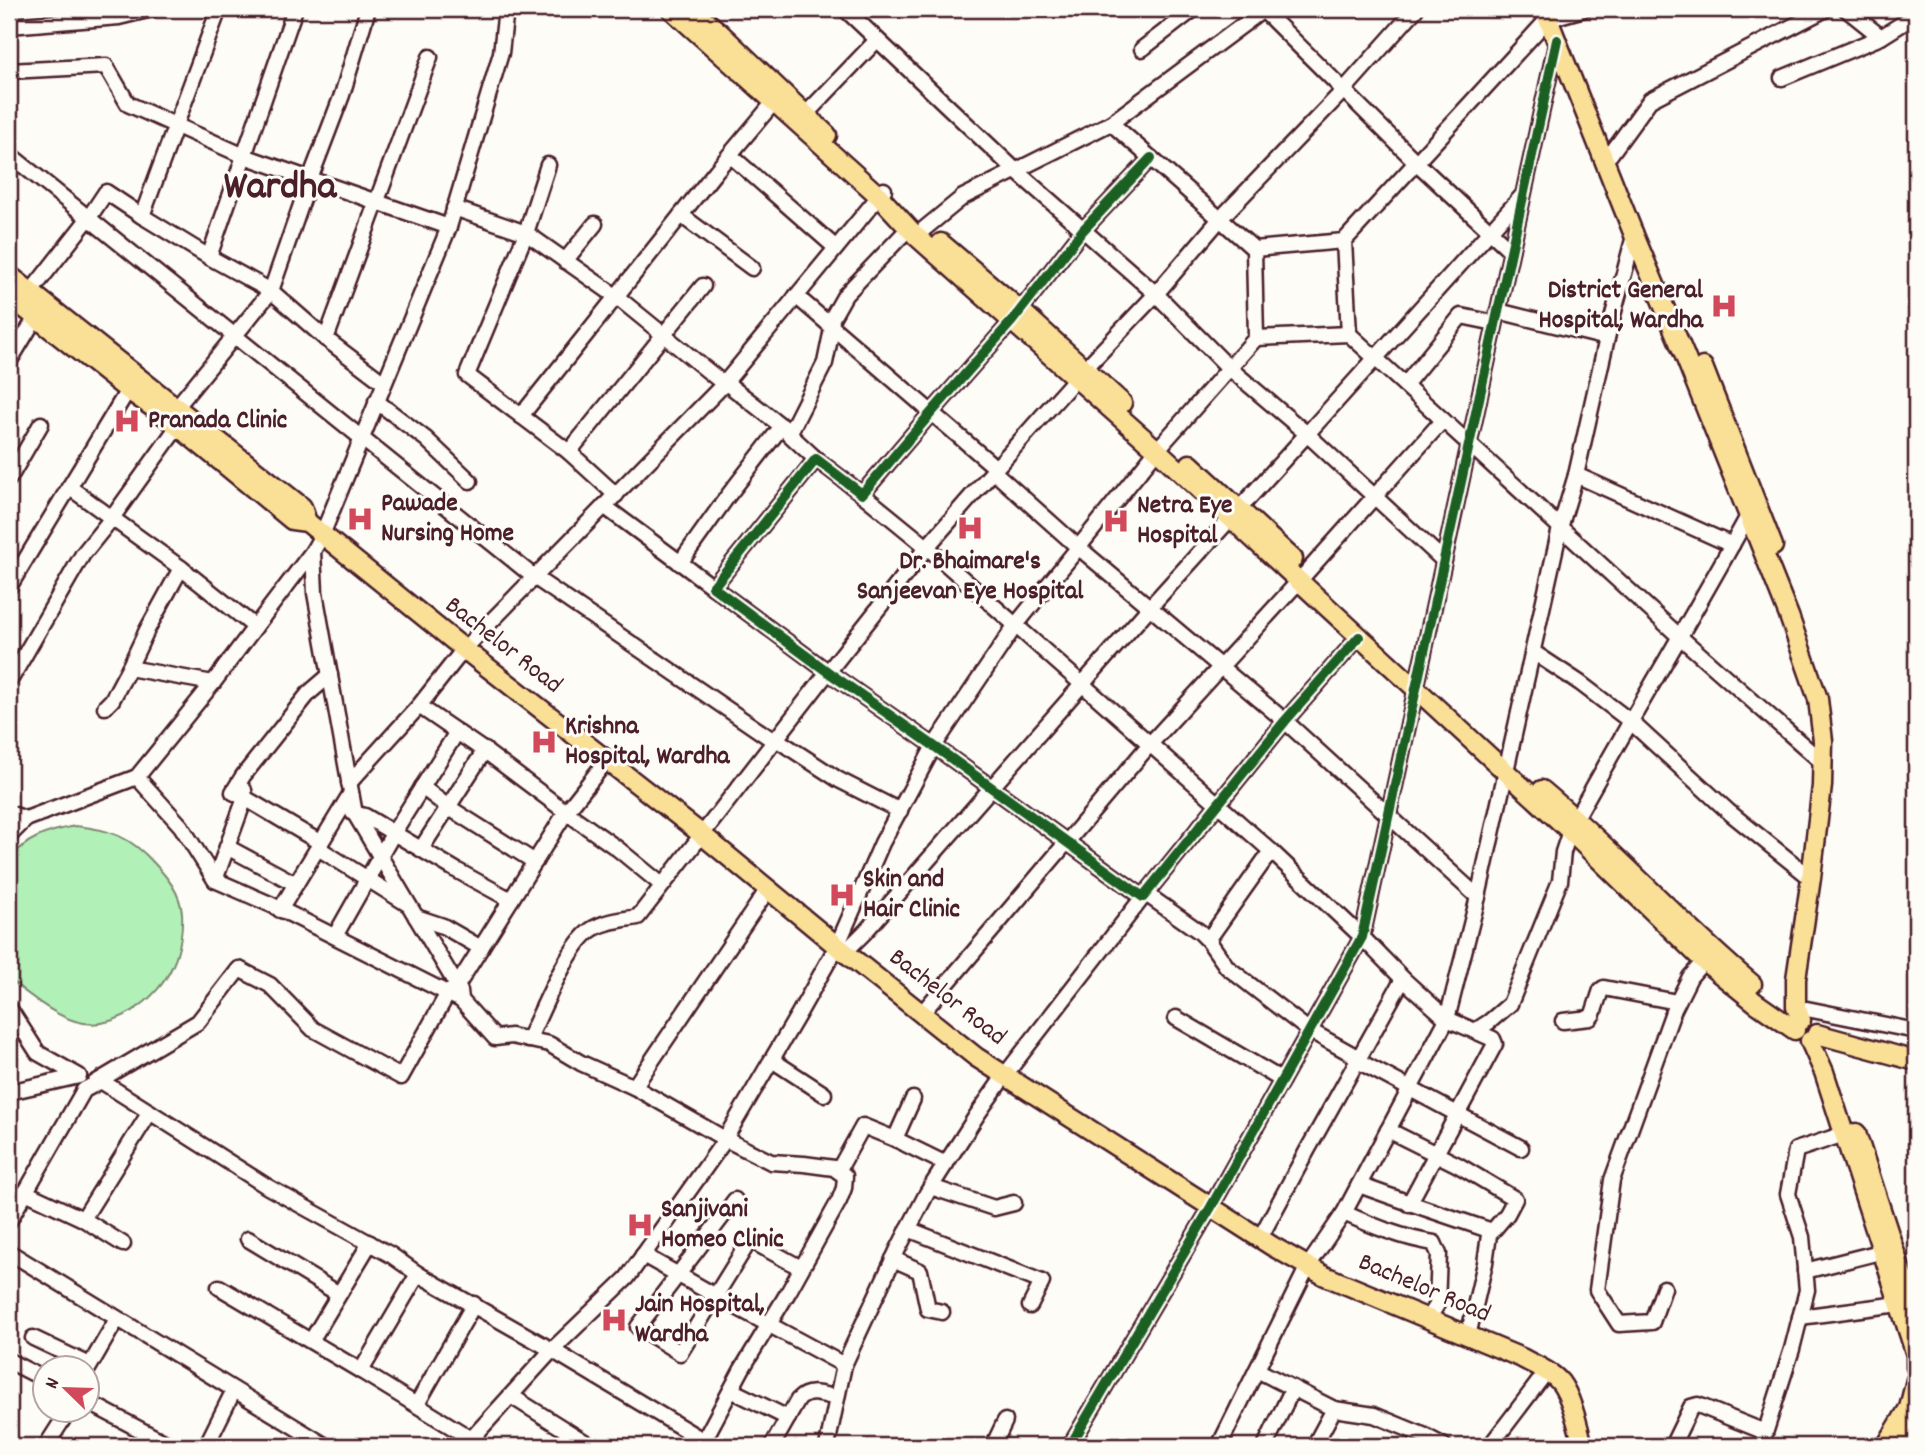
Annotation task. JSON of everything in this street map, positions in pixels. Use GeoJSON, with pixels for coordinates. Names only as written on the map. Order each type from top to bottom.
{"type":"FeatureCollection","features":[{"type":"Feature","properties":{"kind":"main road"},"geometry":{"type":"LineString","coordinates":[[671,9],[788,116],[881,193]]}},
{"type":"Feature","properties":{"kind":"main road"},"geometry":{"type":"LineString","coordinates":[[691,9],[719,32],[805,115],[917,229],[1161,446],[1507,767],[1720,957],[1806,1027],[1830,1058],[1888,1250],[1899,1304],[1916,1355],[1916,1367]]}},
{"type":"Feature","properties":{"kind":"main road"},"geometry":{"type":"LineString","coordinates":[[1560,12],[1635,229],[1696,349],[1749,481],[1829,705],[1829,800],[1810,954],[1806,1027]]}},
{"type":"Feature","properties":{"kind":"main road"},"geometry":{"type":"LineString","coordinates":[[1560,12],[1557,40],[1789,616],[1818,699],[1823,741],[1821,799],[1796,979],[1796,1007],[1824,1072],[1844,1134],[1916,1317]]}},
{"type":"Feature","properties":{"kind":"main road","name":"Bachelor Road"},"geometry":{"type":"LineString","coordinates":[[9,275],[20,298],[36,317],[128,390],[174,417]]}},
{"type":"Feature","properties":{"kind":"main road","name":"Bachelor Road"},"geometry":{"type":"LineString","coordinates":[[20,298],[174,417],[302,507],[318,543],[464,649],[607,760],[976,1056],[1260,1238],[1325,1276],[1522,1358],[1546,1371],[1560,1383],[1571,1406],[1583,1446]]}},
{"type":"Feature","properties":{"kind":"main road"},"geometry":{"type":"LineString","coordinates":[[1303,577],[1359,637],[1417,684]]}},
{"type":"Feature","properties":{"kind":"main road"},"geometry":{"type":"LineString","coordinates":[[1573,825],[1704,961],[1756,1003],[1806,1027],[1916,1060]]}},
{"type":"Feature","properties":{"kind":"main road"},"geometry":{"type":"LineString","coordinates":[[1896,1443],[1916,1380]]}},
{"type":"Feature","properties":{"kind":"main road"},"geometry":{"type":"LineString","coordinates":[[1896,1443],[1916,1422]]}},
{"type":"Feature","properties":{"kind":"street"},"geometry":{"type":"LineString","coordinates":[[9,26],[74,15],[119,17],[152,9]]}},
{"type":"Feature","properties":{"kind":"street"},"geometry":{"type":"LineString","coordinates":[[142,216],[219,9]]}},
{"type":"Feature","properties":{"kind":"street"},"geometry":{"type":"LineString","coordinates":[[209,257],[295,9]]}},
{"type":"Feature","properties":{"kind":"street"},"geometry":{"type":"LineString","coordinates":[[12,677],[83,554],[113,518],[174,417],[271,291],[342,95],[368,9]]}},
{"type":"Feature","properties":{"kind":"street"},"geometry":{"type":"LineString","coordinates":[[9,836],[26,819],[138,777],[213,683],[318,543],[449,227],[501,53],[506,9]]}},
{"type":"Feature","properties":{"kind":"street"},"geometry":{"type":"LineString","coordinates":[[845,9],[1016,171],[1156,294],[1228,367],[1307,433],[1444,561]]}},
{"type":"Feature","properties":{"kind":"street"},"geometry":{"type":"LineString","coordinates":[[1142,49],[1194,9]]}},
{"type":"Feature","properties":{"kind":"street"},"geometry":{"type":"LineString","coordinates":[[680,563],[727,497],[786,429],[825,363],[832,318],[845,295],[917,229],[963,197],[1111,123],[1263,9],[1343,91],[1511,251]]}},
{"type":"Feature","properties":{"kind":"street"},"geometry":{"type":"LineString","coordinates":[[528,1040],[574,949],[590,931],[607,922],[638,917],[927,547],[1080,373],[1156,294],[1220,219],[1343,91],[1416,9]]}},
{"type":"Feature","properties":{"kind":"street"},"geometry":{"type":"LineString","coordinates":[[1610,155],[1650,100],[1826,9]]}},
{"type":"Feature","properties":{"kind":"street"},"geometry":{"type":"LineString","coordinates":[[1846,9],[1881,37]]}},
{"type":"Feature","properties":{"kind":"street"},"geometry":{"type":"LineString","coordinates":[[1111,123],[1254,249],[1344,241],[1560,12]]}},
{"type":"Feature","properties":{"kind":"street"},"geometry":{"type":"LineString","coordinates":[[1782,78],[1881,37],[1916,15]]}},
{"type":"Feature","properties":{"kind":"street"},"geometry":{"type":"LineString","coordinates":[[805,115],[877,40]]}},
{"type":"Feature","properties":{"kind":"street"},"geometry":{"type":"LineString","coordinates":[[1070,1446],[1211,1207],[1362,937],[1557,40]]}},
{"type":"Feature","properties":{"kind":"street"},"geometry":{"type":"LineString","coordinates":[[326,339],[430,57]]}},
{"type":"Feature","properties":{"kind":"street"},"geometry":{"type":"LineString","coordinates":[[9,71],[106,66],[128,104],[244,156],[449,227]]}},
{"type":"Feature","properties":{"kind":"street"},"geometry":{"type":"LineString","coordinates":[[521,416],[774,102]]}},
{"type":"Feature","properties":{"kind":"street"},"geometry":{"type":"LineString","coordinates":[[9,154],[534,578],[775,740],[839,779],[900,811]]}},
{"type":"Feature","properties":{"kind":"street"},"geometry":{"type":"LineString","coordinates":[[730,155],[836,248]]}},
{"type":"Feature","properties":{"kind":"street"},"geometry":{"type":"LineString","coordinates":[[862,494],[1016,316],[1083,230],[1151,158]]}},
{"type":"Feature","properties":{"kind":"street"},"geometry":{"type":"LineString","coordinates":[[548,165],[526,233],[467,375],[569,453],[616,495]]}},
{"type":"Feature","properties":{"kind":"street"},"geometry":{"type":"LineString","coordinates":[[20,298],[88,219],[106,192],[209,257],[271,291],[326,339],[384,383]]}},
{"type":"Feature","properties":{"kind":"street"},"geometry":{"type":"LineString","coordinates":[[280,910],[348,800],[464,649],[725,383],[881,193]]}},
{"type":"Feature","properties":{"kind":"street"},"geometry":{"type":"LineString","coordinates":[[841,949],[865,932],[1150,607],[1523,195]]}},
{"type":"Feature","properties":{"kind":"street"},"geometry":{"type":"LineString","coordinates":[[454,208],[526,233],[617,297],[786,429],[789,435],[816,459],[927,547],[1271,851],[1447,1019],[1493,1039],[1495,1044],[1409,1203]]}},
{"type":"Feature","properties":{"kind":"street"},"geometry":{"type":"LineString","coordinates":[[681,215],[752,268]]}},
{"type":"Feature","properties":{"kind":"street"},"geometry":{"type":"LineString","coordinates":[[565,261],[596,224]]}},
{"type":"Feature","properties":{"kind":"street"},"geometry":{"type":"LineString","coordinates":[[1219,1446],[1308,1266],[1344,1213],[1447,1019],[1478,897],[1560,528],[1576,475],[1606,338],[1635,229]]}},
{"type":"Feature","properties":{"kind":"street"},"geometry":{"type":"LineString","coordinates":[[1344,241],[1349,334]]}},
{"type":"Feature","properties":{"kind":"street"},"geometry":{"type":"LineString","coordinates":[[1254,249],[1256,338]]}},
{"type":"Feature","properties":{"kind":"street"},"geometry":{"type":"LineString","coordinates":[[569,453],[703,286]]}},
{"type":"Feature","properties":{"kind":"street"},"geometry":{"type":"LineString","coordinates":[[796,296],[995,469],[1078,547],[1285,721],[1478,897]]}},
{"type":"Feature","properties":{"kind":"street"},"geometry":{"type":"LineString","coordinates":[[1405,385],[1461,316],[1497,317],[1606,338]]}},
{"type":"Feature","properties":{"kind":"street"},"geometry":{"type":"LineString","coordinates":[[10,358],[36,317]]}},
{"type":"Feature","properties":{"kind":"street"},"geometry":{"type":"LineString","coordinates":[[219,1287],[417,1404],[473,1444],[552,1350],[627,1278],[725,1139],[841,949],[882,844],[934,746],[1015,626],[1161,446],[1256,338],[1349,334],[1560,528],[1822,762]]}},
{"type":"Feature","properties":{"kind":"street"},"geometry":{"type":"LineString","coordinates":[[9,587],[128,390]]}},
{"type":"Feature","properties":{"kind":"street"},"geometry":{"type":"LineString","coordinates":[[376,401],[426,439],[470,481]]}},
{"type":"Feature","properties":{"kind":"street"},"geometry":{"type":"LineString","coordinates":[[922,1013],[1150,744],[1443,420]]}},
{"type":"Feature","properties":{"kind":"street"},"geometry":{"type":"LineString","coordinates":[[9,480],[41,424]]}},
{"type":"Feature","properties":{"kind":"street"},"geometry":{"type":"LineString","coordinates":[[713,587],[816,459]]}},
{"type":"Feature","properties":{"kind":"street"},"geometry":{"type":"LineString","coordinates":[[1576,475],[1732,545]]}},
{"type":"Feature","properties":{"kind":"street"},"geometry":{"type":"LineString","coordinates":[[69,487],[181,568],[255,627]]}},
{"type":"Feature","properties":{"kind":"street"},"geometry":{"type":"LineString","coordinates":[[604,506],[828,672],[1066,843],[1200,932],[1224,964],[1310,1030],[1409,1090],[1521,1149]]}},
{"type":"Feature","properties":{"kind":"street"},"geometry":{"type":"LineString","coordinates":[[1475,1031],[1510,1004],[1560,881],[1563,852],[1573,825],[1748,516]]}},
{"type":"Feature","properties":{"kind":"street"},"geometry":{"type":"LineString","coordinates":[[84,1090],[101,1081],[268,1187],[370,1243],[418,1274],[552,1350],[702,1444],[844,1188],[845,1176],[834,1168],[771,1162],[634,1087],[580,1063],[549,1044],[511,1036],[495,1038],[455,993],[412,911],[348,800],[315,593],[318,543]]}},
{"type":"Feature","properties":{"kind":"street"},"geometry":{"type":"LineString","coordinates":[[105,707],[112,700],[146,630],[181,568]]}},
{"type":"Feature","properties":{"kind":"street"},"geometry":{"type":"LineString","coordinates":[[827,1446],[844,1364],[908,1229],[946,1164],[1005,1075],[1144,896],[1285,721],[1359,637]]}},
{"type":"Feature","properties":{"kind":"street"},"geometry":{"type":"LineString","coordinates":[[1532,652],[1580,683],[1630,721],[1729,812],[1811,878]]}},
{"type":"Feature","properties":{"kind":"street"},"geometry":{"type":"LineString","coordinates":[[129,668],[213,683]]}},
{"type":"Feature","properties":{"kind":"street"},"geometry":{"type":"LineString","coordinates":[[330,675],[309,693],[233,792],[319,846],[412,911],[481,948]]}},
{"type":"Feature","properties":{"kind":"street"},"geometry":{"type":"LineString","coordinates":[[419,706],[485,751],[618,849],[662,885]]}},
{"type":"Feature","properties":{"kind":"street"},"geometry":{"type":"LineString","coordinates":[[335,936],[366,878],[457,732]]}},
{"type":"Feature","properties":{"kind":"street"},"geometry":{"type":"LineString","coordinates":[[421,849],[485,751]]}},
{"type":"Feature","properties":{"kind":"street"},"geometry":{"type":"LineString","coordinates":[[9,1221],[84,1090],[198,1022],[239,969],[270,985],[313,1029],[401,1077],[566,812],[607,760]]}},
{"type":"Feature","properties":{"kind":"street"},"geometry":{"type":"LineString","coordinates":[[138,777],[181,827],[215,880],[455,993]]}},
{"type":"Feature","properties":{"kind":"street"},"geometry":{"type":"LineString","coordinates":[[422,787],[535,862]]}},
{"type":"Feature","properties":{"kind":"street"},"geometry":{"type":"LineString","coordinates":[[215,880],[245,798]]}},
{"type":"Feature","properties":{"kind":"street"},"geometry":{"type":"LineString","coordinates":[[348,800],[365,816],[511,900]]}},
{"type":"Feature","properties":{"kind":"street"},"geometry":{"type":"LineString","coordinates":[[9,813],[26,819]]}},
{"type":"Feature","properties":{"kind":"street"},"geometry":{"type":"LineString","coordinates":[[227,847],[296,884]]}},
{"type":"Feature","properties":{"kind":"street"},"geometry":{"type":"LineString","coordinates":[[1208,940],[1271,851]]}},
{"type":"Feature","properties":{"kind":"street"},"geometry":{"type":"LineString","coordinates":[[634,1087],[768,889]]}},
{"type":"Feature","properties":{"kind":"street"},"geometry":{"type":"LineString","coordinates":[[1664,1288],[1652,1322],[1619,1324],[1597,1290],[1612,1180],[1677,1002],[1690,977],[1704,961]]}},
{"type":"Feature","properties":{"kind":"street"},"geometry":{"type":"LineString","coordinates":[[1260,1238],[1404,979]]}},
{"type":"Feature","properties":{"kind":"street"},"geometry":{"type":"LineString","coordinates":[[1563,1021],[1590,1018],[1604,988],[1677,1002]]}},
{"type":"Feature","properties":{"kind":"street"},"geometry":{"type":"LineString","coordinates":[[9,1007],[38,1053],[79,1076],[9,1092]]}},
{"type":"Feature","properties":{"kind":"street"},"geometry":{"type":"LineString","coordinates":[[1176,1018],[1282,1080]]}},
{"type":"Feature","properties":{"kind":"street"},"geometry":{"type":"LineString","coordinates":[[1806,1027],[1916,1031]]}},
{"type":"Feature","properties":{"kind":"street"},"geometry":{"type":"LineString","coordinates":[[772,1060],[824,1094]]}},
{"type":"Feature","properties":{"kind":"street"},"geometry":{"type":"LineString","coordinates":[[895,1139],[913,1099]]}},
{"type":"Feature","properties":{"kind":"street"},"geometry":{"type":"LineString","coordinates":[[83,1219],[150,1112]]}},
{"type":"Feature","properties":{"kind":"street"},"geometry":{"type":"LineString","coordinates":[[838,1171],[863,1126],[946,1164]]}},
{"type":"Feature","properties":{"kind":"street"},"geometry":{"type":"LineString","coordinates":[[1388,1129],[1516,1199],[1489,1235],[1468,1336]]}},
{"type":"Feature","properties":{"kind":"street"},"geometry":{"type":"LineString","coordinates":[[1672,1446],[1693,1405],[1698,1405],[1763,1439],[1792,1349],[1807,1290],[1802,1237],[1788,1194],[1796,1150],[1844,1134]]}},
{"type":"Feature","properties":{"kind":"street"},"geometry":{"type":"LineString","coordinates":[[1359,1185],[1492,1231]]}},
{"type":"Feature","properties":{"kind":"street"},"geometry":{"type":"LineString","coordinates":[[931,1187],[994,1208],[1014,1203]]}},
{"type":"Feature","properties":{"kind":"street"},"geometry":{"type":"LineString","coordinates":[[25,1192],[83,1219],[122,1244]]}},
{"type":"Feature","properties":{"kind":"street"},"geometry":{"type":"LineString","coordinates":[[735,1200],[638,1327],[680,1353],[750,1240],[801,1268]]}},
{"type":"Feature","properties":{"kind":"street"},"geometry":{"type":"LineString","coordinates":[[1344,1213],[1394,1234],[1434,1243],[1439,1254],[1437,1305],[1428,1319]]}},
{"type":"Feature","properties":{"kind":"street"},"geometry":{"type":"LineString","coordinates":[[908,1229],[1042,1282],[1030,1306]]}},
{"type":"Feature","properties":{"kind":"street"},"geometry":{"type":"LineString","coordinates":[[248,1239],[340,1294]]}},
{"type":"Feature","properties":{"kind":"street"},"geometry":{"type":"LineString","coordinates":[[311,1341],[370,1243]]}},
{"type":"Feature","properties":{"kind":"street"},"geometry":{"type":"LineString","coordinates":[[1805,1271],[1888,1250]]}},
{"type":"Feature","properties":{"kind":"street"},"geometry":{"type":"LineString","coordinates":[[9,1252],[326,1446]]}},
{"type":"Feature","properties":{"kind":"street"},"geometry":{"type":"LineString","coordinates":[[643,1255],[844,1364]]}},
{"type":"Feature","properties":{"kind":"street"},"geometry":{"type":"LineString","coordinates":[[893,1259],[920,1271],[928,1309],[942,1312]]}},
{"type":"Feature","properties":{"kind":"street"},"geometry":{"type":"LineString","coordinates":[[361,1371],[418,1274]]}},
{"type":"Feature","properties":{"kind":"street"},"geometry":{"type":"LineString","coordinates":[[417,1404],[474,1304]]}},
{"type":"Feature","properties":{"kind":"street"},"geometry":{"type":"LineString","coordinates":[[1800,1317],[1899,1304]]}},
{"type":"Feature","properties":{"kind":"street"},"geometry":{"type":"LineString","coordinates":[[97,1354],[117,1319]]}},
{"type":"Feature","properties":{"kind":"street"},"geometry":{"type":"LineString","coordinates":[[33,1338],[64,1354]]}},
{"type":"Feature","properties":{"kind":"street"},"geometry":{"type":"LineString","coordinates":[[9,1361],[32,1373]]}},
{"type":"Feature","properties":{"kind":"street"},"geometry":{"type":"LineString","coordinates":[[1257,1370],[1334,1409],[1374,1415],[1444,1446]]}},
{"type":"Feature","properties":{"kind":"street"},"geometry":{"type":"LineString","coordinates":[[1490,1446],[1546,1371]]}},
{"type":"Feature","properties":{"kind":"street"},"geometry":{"type":"LineString","coordinates":[[1265,1446],[1293,1388]]}},
{"type":"Feature","properties":{"kind":"street"},"geometry":{"type":"LineString","coordinates":[[206,1446],[234,1390]]}},
{"type":"Feature","properties":{"kind":"street"},"geometry":{"type":"LineString","coordinates":[[731,1390],[788,1418]]}},
{"type":"Feature","properties":{"kind":"street"},"geometry":{"type":"LineString","coordinates":[[772,1446],[803,1394],[814,1392],[837,1398]]}},
{"type":"Feature","properties":{"kind":"street"},"geometry":{"type":"LineString","coordinates":[[511,1396],[591,1446]]}},
{"type":"Feature","properties":{"kind":"street"},"geometry":{"type":"LineString","coordinates":[[102,1409],[171,1446]]}},
{"type":"Feature","properties":{"kind":"street"},"geometry":{"type":"LineString","coordinates":[[1314,1446],[1334,1409]]}},
{"type":"Feature","properties":{"kind":"street"},"geometry":{"type":"LineString","coordinates":[[993,1446],[1005,1421]]}},
{"type":"Feature","properties":{"kind":"street"},"geometry":{"type":"LineString","coordinates":[[46,1446],[60,1424]]}},
{"type":"Feature","properties":{"kind":"green space"},"geometry":{"type":"Polygon","coordinates":[[[75,826],[109,832],[137,847],[172,885],[179,898],[182,913],[179,946],[166,978],[146,1001],[133,1011],[105,1022],[75,1021],[58,1014],[9,978],[9,861],[30,841],[56,830],[75,826]]]}},
{"type":"Feature","properties":{"kind":"cycle path"},"geometry":{"type":"LineString","coordinates":[[1070,1446],[1211,1207],[1362,937],[1557,40]]}},
{"type":"Feature","properties":{"kind":"cycle path"},"geometry":{"type":"LineString","coordinates":[[1151,158],[1083,230],[1012,321],[862,494],[816,459],[713,587],[1143,897],[1285,721],[1359,637]]}},
{"type":"Feature","properties":{"kind":"place","name":"District General Hospital, Wardha"},"geometry":{"type":"Point","coordinates":[1724,306]}},
{"type":"Feature","properties":{"kind":"place","name":"Pranada Clinic"},"geometry":{"type":"Point","coordinates":[127,421]}},
{"type":"Feature","properties":{"kind":"place","name":"Pawade Nursing Home"},"geometry":{"type":"Point","coordinates":[360,519]}},
{"type":"Feature","properties":{"kind":"place","name":"Netra Eye Hospital"},"geometry":{"type":"Point","coordinates":[1116,521]}},
{"type":"Feature","properties":{"kind":"place","name":"Dr. Bhaimare's Sanjeevan Eye Hospital"},"geometry":{"type":"Point","coordinates":[970,528]}},
{"type":"Feature","properties":{"kind":"place","name":"Krishna Hospital, Wardha"},"geometry":{"type":"Point","coordinates":[544,742]}},
{"type":"Feature","properties":{"kind":"place","name":"Skin and Hair Clinic"},"geometry":{"type":"Point","coordinates":[842,895]}},
{"type":"Feature","properties":{"kind":"place","name":"Sanjivani Homeo Clinic"},"geometry":{"type":"Point","coordinates":[640,1225]}},
{"type":"Feature","properties":{"kind":"place","name":"Jain Hospital, Wardha"},"geometry":{"type":"Point","coordinates":[614,1320]}},
{"type":"Feature","properties":{"kind":"district","name":"Wardha"},"geometry":{"type":"Point","coordinates":[280,189]}}]}
